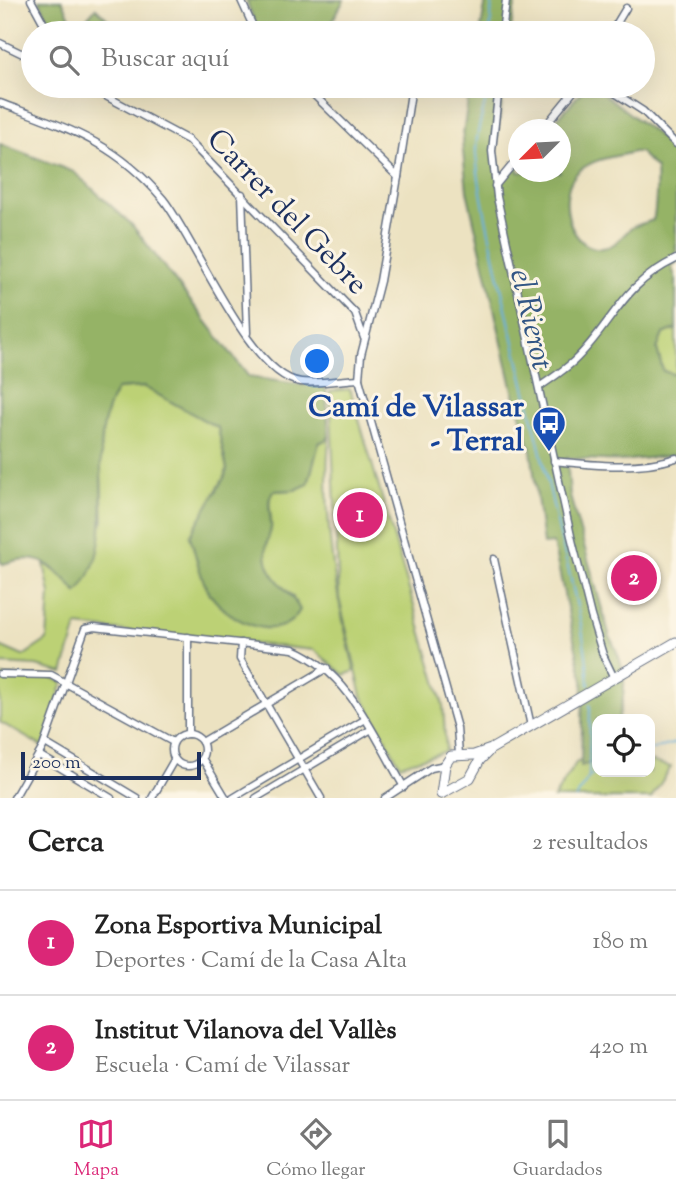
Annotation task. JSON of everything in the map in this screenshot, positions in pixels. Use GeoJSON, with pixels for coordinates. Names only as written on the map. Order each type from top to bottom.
{"type":"FeatureCollection","features":[{"type":"Feature","properties":{"kind":"main road"},"geometry":{"type":"LineString","coordinates":[[439,796],[470,778],[474,768],[491,750],[676,642]]}},
{"type":"Feature","properties":{"kind":"main road"},"geometry":{"type":"LineString","coordinates":[[439,796],[449,758],[491,750]]}},
{"type":"Feature","properties":{"kind":"main road"},"geometry":{"type":"LineString","coordinates":[[462,754],[474,768]]}},
{"type":"Feature","properties":{"kind":"main road"},"geometry":{"type":"LineString","coordinates":[[446,769],[451,779],[460,783]]}},
{"type":"Feature","properties":{"kind":"street"},"geometry":{"type":"LineString","coordinates":[[31,0],[42,21]]}},
{"type":"Feature","properties":{"kind":"street"},"geometry":{"type":"LineString","coordinates":[[241,0],[251,21]]}},
{"type":"Feature","properties":{"kind":"street"},"geometry":{"type":"LineString","coordinates":[[503,21],[506,0]]}},
{"type":"Feature","properties":{"kind":"street"},"geometry":{"type":"LineString","coordinates":[[618,21],[625,8]]}},
{"type":"Feature","properties":{"kind":"street"},"geometry":{"type":"LineString","coordinates":[[0,43],[21,53]]}},
{"type":"Feature","properties":{"kind":"street","name":"Carrer del Gebre"},"geometry":{"type":"LineString","coordinates":[[109,98],[188,140],[355,313],[362,327],[364,343]]}},
{"type":"Feature","properties":{"kind":"street"},"geometry":{"type":"LineString","coordinates":[[317,98],[398,177]]}},
{"type":"Feature","properties":{"kind":"street"},"geometry":{"type":"LineString","coordinates":[[410,98],[380,281],[364,343],[359,379],[462,754]]}},
{"type":"Feature","properties":{"kind":"street"},"geometry":{"type":"LineString","coordinates":[[498,98],[492,151],[495,186],[554,461],[591,616],[603,655],[614,678]]}},
{"type":"Feature","properties":{"kind":"street"},"geometry":{"type":"LineString","coordinates":[[551,119],[568,98]]}},
{"type":"Feature","properties":{"kind":"street"},"geometry":{"type":"LineString","coordinates":[[623,98],[643,111],[676,144]]}},
{"type":"Feature","properties":{"kind":"street"},"geometry":{"type":"LineString","coordinates":[[0,103],[102,144],[142,178],[163,200],[186,233],[214,290],[279,373],[300,382],[359,379]]}},
{"type":"Feature","properties":{"kind":"street"},"geometry":{"type":"LineString","coordinates":[[495,186],[508,171]]}},
{"type":"Feature","properties":{"kind":"street"},"geometry":{"type":"LineString","coordinates":[[242,194],[247,335]]}},
{"type":"Feature","properties":{"kind":"street"},"geometry":{"type":"LineString","coordinates":[[539,387],[575,360],[622,299],[656,269],[676,259]]}},
{"type":"Feature","properties":{"kind":"street"},"geometry":{"type":"LineString","coordinates":[[554,461],[585,464],[661,463],[676,458]]}},
{"type":"Feature","properties":{"kind":"street"},"geometry":{"type":"LineString","coordinates":[[494,559],[531,726]]}},
{"type":"Feature","properties":{"kind":"street"},"geometry":{"type":"LineString","coordinates":[[14,798],[45,743],[85,629],[94,627],[293,649],[327,668],[341,682],[404,787]]}},
{"type":"Feature","properties":{"kind":"street"},"geometry":{"type":"LineString","coordinates":[[188,637],[188,734]]}},
{"type":"Feature","properties":{"kind":"street"},"geometry":{"type":"LineString","coordinates":[[241,643],[240,659],[321,798]]}},
{"type":"Feature","properties":{"kind":"street"},"geometry":{"type":"LineString","coordinates":[[202,742],[327,668]]}},
{"type":"Feature","properties":{"kind":"street"},"geometry":{"type":"LineString","coordinates":[[0,674],[51,675],[173,742]]}},
{"type":"Feature","properties":{"kind":"street"},"geometry":{"type":"LineString","coordinates":[[233,798],[364,720]]}},
{"type":"Feature","properties":{"kind":"street"},"geometry":{"type":"LineString","coordinates":[[256,798],[370,730]]}},
{"type":"Feature","properties":{"kind":"street"},"geometry":{"type":"LineString","coordinates":[[173,742],[188,734]]}},
{"type":"Feature","properties":{"kind":"street"},"geometry":{"type":"LineString","coordinates":[[188,734],[202,742]]}},
{"type":"Feature","properties":{"kind":"street"},"geometry":{"type":"LineString","coordinates":[[173,742],[171,753],[174,760],[191,767],[202,758]]}},
{"type":"Feature","properties":{"kind":"street"},"geometry":{"type":"LineString","coordinates":[[202,742],[202,758],[226,798]]}},
{"type":"Feature","properties":{"kind":"street"},"geometry":{"type":"LineString","coordinates":[[45,743],[137,798]]}},
{"type":"Feature","properties":{"kind":"street"},"geometry":{"type":"LineString","coordinates":[[39,755],[111,798]]}},
{"type":"Feature","properties":{"kind":"street"},"geometry":{"type":"LineString","coordinates":[[152,798],[174,760]]}},
{"type":"Feature","properties":{"kind":"street"},"geometry":{"type":"LineString","coordinates":[[385,798],[431,768],[446,769]]}},
{"type":"Feature","properties":{"kind":"green space"},"geometry":{"type":"Polygon","coordinates":[[[39,0],[62,0],[72,21],[50,21],[39,0]]]}},
{"type":"Feature","properties":{"kind":"green space"},"geometry":{"type":"Polygon","coordinates":[[[246,0],[344,0],[332,21],[254,21],[246,0]]]}},
{"type":"Feature","properties":{"kind":"green space"},"geometry":{"type":"Polygon","coordinates":[[[486,0],[516,0],[512,21],[482,21],[486,0]]]}},
{"type":"Feature","properties":{"kind":"green space"},"geometry":{"type":"Polygon","coordinates":[[[96,8],[110,21],[86,21],[96,8]]]}},
{"type":"Feature","properties":{"kind":"green space"},"geometry":{"type":"Polygon","coordinates":[[[468,98],[503,98],[497,158],[505,178],[508,175],[508,182],[571,182],[571,119],[557,119],[576,98],[609,98],[665,141],[676,155],[676,263],[671,265],[676,280],[676,329],[663,334],[657,349],[663,371],[676,375],[676,455],[620,461],[567,458],[570,496],[624,677],[619,714],[592,714],[592,763],[581,766],[583,681],[553,543],[543,544],[531,450],[513,391],[467,191],[462,142],[468,98]],[[640,152],[605,159],[579,171],[572,180],[567,205],[569,219],[581,241],[591,247],[608,247],[633,227],[653,220],[656,169],[640,152]]]}},
{"type":"Feature","properties":{"kind":"green space"},"geometry":{"type":"Polygon","coordinates":[[[0,144],[74,172],[132,225],[249,377],[326,388],[329,438],[319,443],[308,484],[295,490],[273,491],[269,500],[271,528],[266,547],[267,560],[269,568],[300,610],[291,621],[279,627],[251,625],[225,610],[207,589],[190,536],[227,469],[218,428],[144,387],[117,389],[106,414],[102,440],[102,520],[99,546],[92,570],[77,593],[61,575],[45,563],[27,559],[3,564],[0,561],[0,144]]]}},
{"type":"Feature","properties":{"kind":"green space"},"geometry":{"type":"Polygon","coordinates":[[[676,329],[676,375],[663,371],[657,349],[663,334],[676,329]]]}},
{"type":"Feature","properties":{"kind":"green space"},"geometry":{"type":"Polygon","coordinates":[[[144,387],[218,428],[227,469],[225,477],[190,536],[294,598],[277,581],[266,561],[265,545],[271,524],[270,500],[273,491],[295,490],[308,484],[319,443],[329,438],[327,497],[332,556],[355,671],[344,675],[314,650],[77,626],[63,673],[36,666],[0,664],[0,646],[23,656],[47,640],[50,594],[44,563],[64,578],[77,593],[103,521],[100,445],[106,409],[117,389],[144,387]]]}},
{"type":"Feature","properties":{"kind":"green space"},"geometry":{"type":"Polygon","coordinates":[[[350,389],[443,705],[446,751],[400,765],[362,696],[339,598],[330,391],[350,389]]]}},
{"type":"Feature","properties":{"kind":"green space"},"geometry":{"type":"Polygon","coordinates":[[[0,676],[48,676],[63,682],[43,747],[0,722],[0,676]]]}},
{"type":"Feature","properties":{"kind":"green space"},"geometry":{"type":"Polygon","coordinates":[[[592,755],[592,777],[655,777],[655,762],[671,767],[651,798],[554,798],[576,763],[592,755]]]}},
{"type":"Feature","properties":{"kind":"waterway","name":"el Rierot"},"geometry":{"type":"LineString","coordinates":[[491,21],[492,0]]}},
{"type":"Feature","properties":{"kind":"waterway","name":"el Rierot"},"geometry":{"type":"LineString","coordinates":[[486,98],[476,144],[482,197],[576,601],[589,685]]}},
{"type":"Feature","properties":{"kind":"waterway","name":"el Rierot"},"geometry":{"type":"LineString","coordinates":[[589,777],[590,705]]}},
{"type":"Feature","properties":{"kind":"waterway"},"geometry":{"type":"LineString","coordinates":[[655,749],[676,743]]}},
{"type":"Feature","properties":{"kind":"waterway"},"geometry":{"type":"LineString","coordinates":[[576,798],[592,776]]}},
{"type":"Feature","properties":{"kind":"place","name":"Camí de Vilassar - Terral"},"geometry":{"type":"Point","coordinates":[549,453]}},
{"type":"Feature","properties":{"kind":"place","name":"Zona Esportiva Municipal"},"geometry":{"type":"Point","coordinates":[360,515]}},
{"type":"Feature","properties":{"kind":"place","name":"Institut Vilanova del Vallès"},"geometry":{"type":"Point","coordinates":[634,578]}}]}
